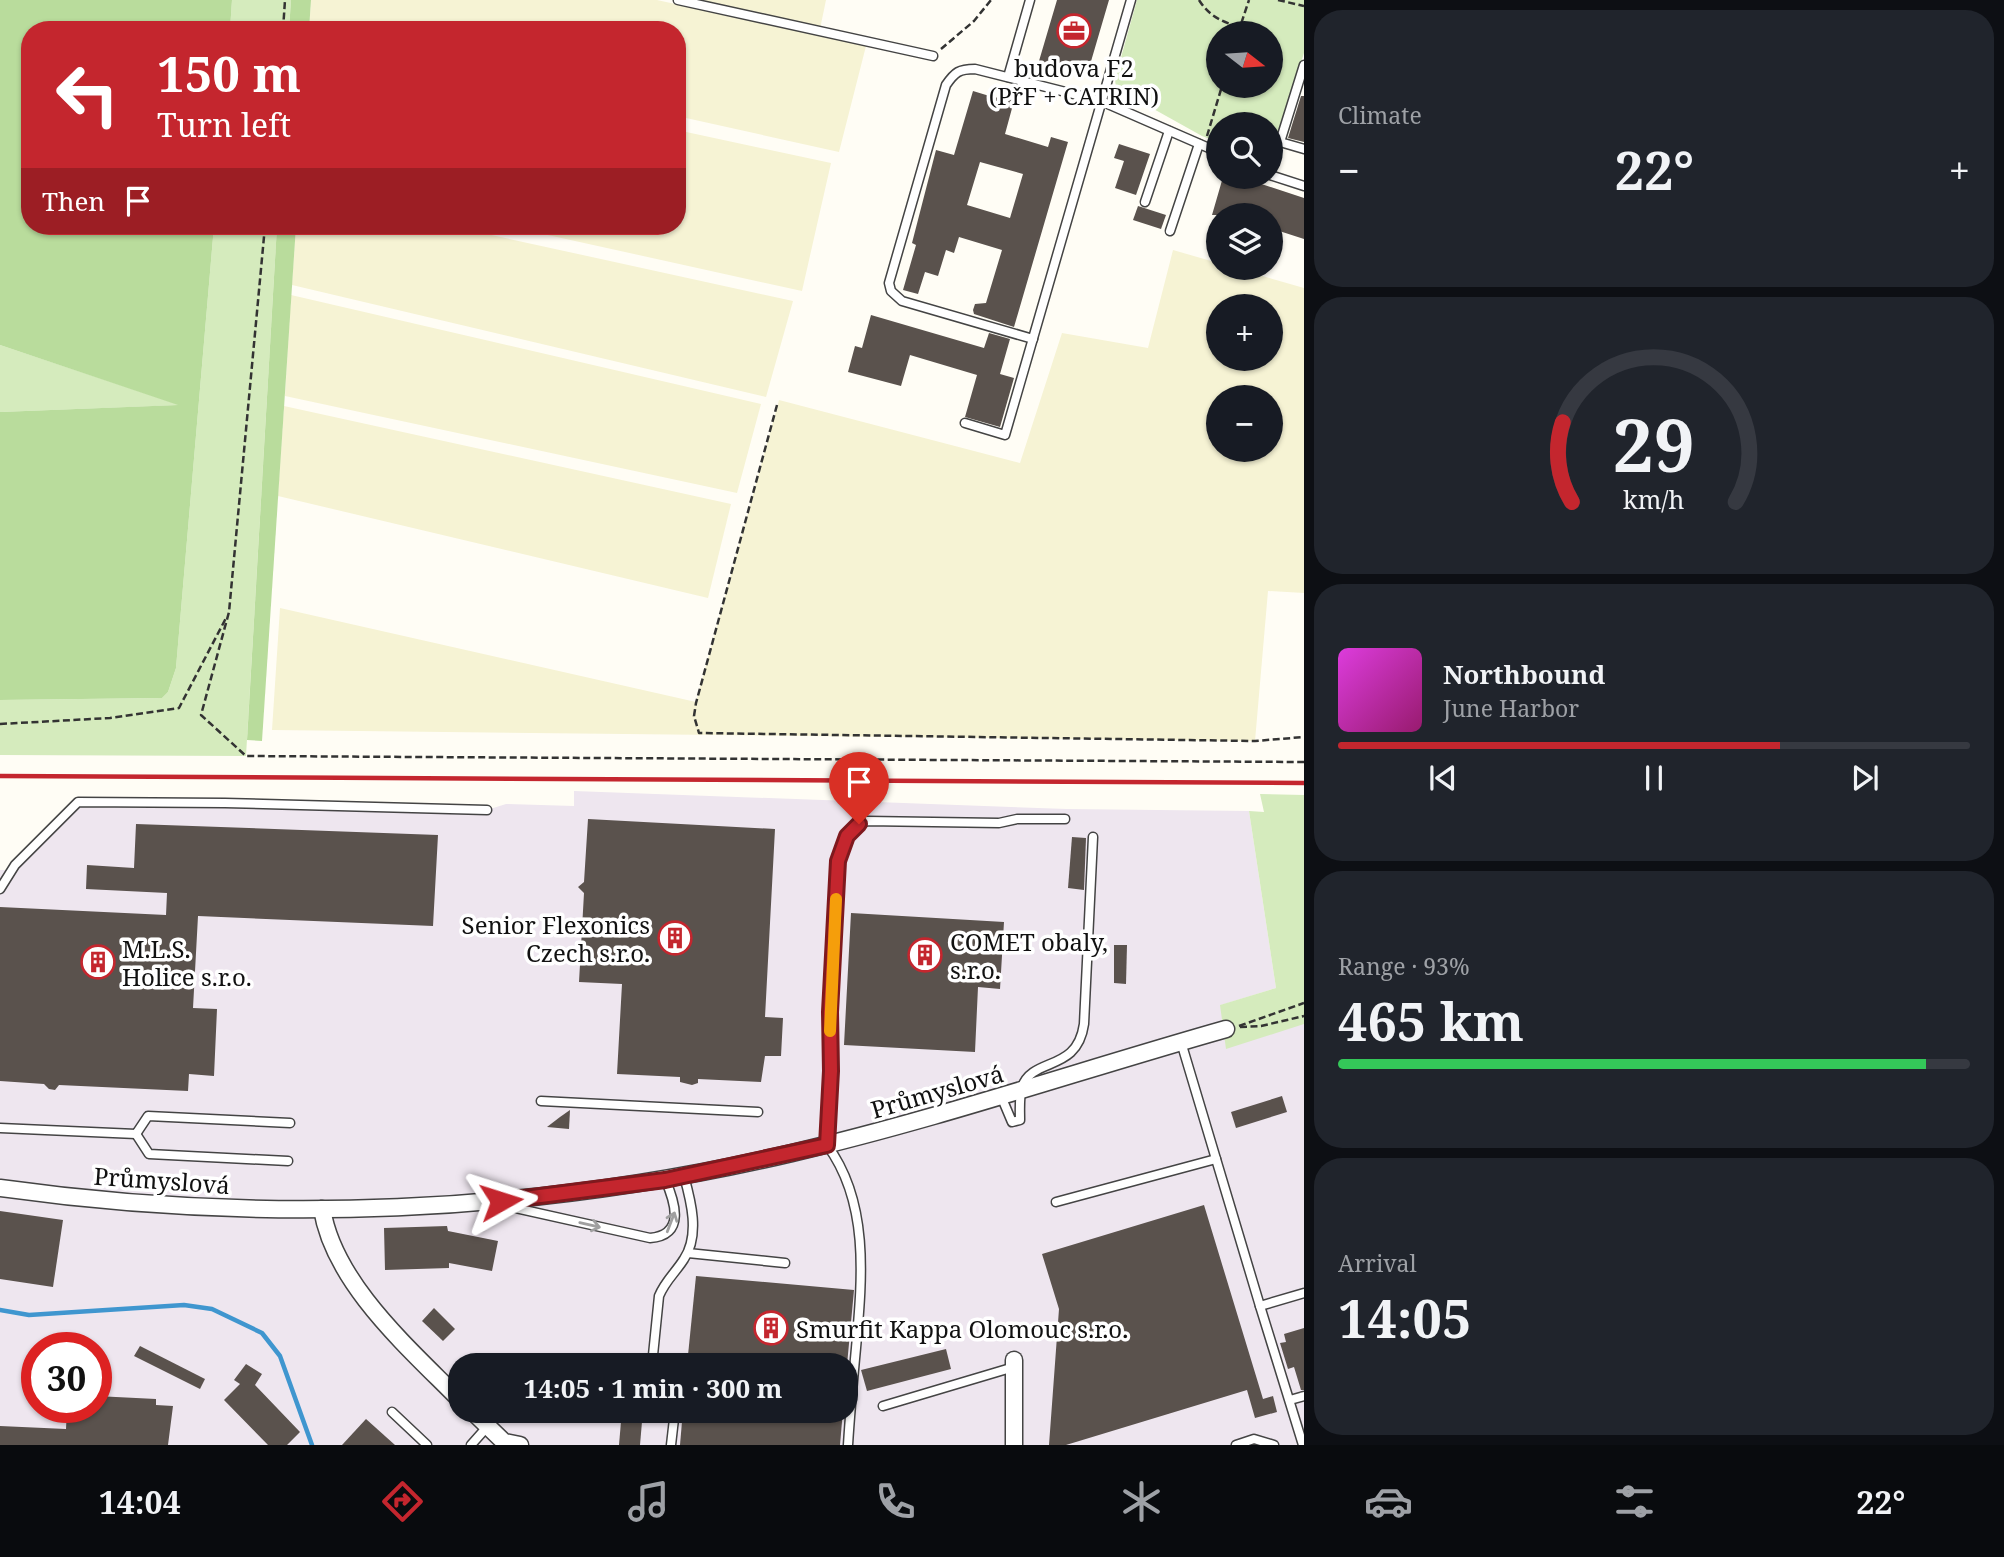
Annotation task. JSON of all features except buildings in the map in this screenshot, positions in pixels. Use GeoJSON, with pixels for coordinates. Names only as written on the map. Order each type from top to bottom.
{"type":"FeatureCollection","features":[{"type":"Feature","properties":{"kind":"street","name":"Průmyslová"},"geometry":{"type":"LineString","coordinates":[[0,1188],[145,1203],[323,1209],[488,1202],[578,1193],[665,1180],[827,1145],[1226,1029]]}},
{"type":"Feature","properties":{"kind":"street"},"geometry":{"type":"LineString","coordinates":[[323,1209],[330,1237],[364,1299],[379,1318],[448,1388]]}},
{"type":"Feature","properties":{"kind":"street"},"geometry":{"type":"LineString","coordinates":[[1014,1363],[1014,1445]]}},
{"type":"Feature","properties":{"kind":"street"},"geometry":{"type":"LineString","coordinates":[[483,1423],[504,1442],[520,1445]]}},
{"type":"Feature","properties":{"kind":"lane"},"geometry":{"type":"LineString","coordinates":[[678,0],[933,56]]}},
{"type":"Feature","properties":{"kind":"lane"},"geometry":{"type":"LineString","coordinates":[[1008,78],[1030,0]]}},
{"type":"Feature","properties":{"kind":"lane"},"geometry":{"type":"LineString","coordinates":[[965,423],[1005,435],[1131,0]]}},
{"type":"Feature","properties":{"kind":"lane"},"geometry":{"type":"LineString","coordinates":[[1304,65],[1280,142],[1304,149]]}},
{"type":"Feature","properties":{"kind":"lane"},"geometry":{"type":"LineString","coordinates":[[1033,339],[902,301],[891,291],[889,283],[946,85],[955,72],[975,69],[1101,101],[1206,147]]}},
{"type":"Feature","properties":{"kind":"lane"},"geometry":{"type":"LineString","coordinates":[[1145,202],[1169,131]]}},
{"type":"Feature","properties":{"kind":"lane"},"geometry":{"type":"LineString","coordinates":[[1170,231],[1202,145]]}},
{"type":"Feature","properties":{"kind":"lane"},"geometry":{"type":"LineString","coordinates":[[1283,179],[1304,186]]}},
{"type":"Feature","properties":{"kind":"lane"},"geometry":{"type":"LineString","coordinates":[[0,889],[15,865],[78,802],[487,810]]}},
{"type":"Feature","properties":{"kind":"lane"},"geometry":{"type":"LineString","coordinates":[[848,1445],[861,1290],[861,1247],[852,1196],[841,1164],[827,1145],[831,1071],[830,1012],[838,861],[847,836],[853,828],[867,821],[999,823],[1017,819],[1065,819]]}},
{"type":"Feature","properties":{"kind":"lane"},"geometry":{"type":"LineString","coordinates":[[1001,1096],[1012,1122],[1020,1120],[1021,1090],[1029,1075],[1066,1058],[1078,1045],[1081,1037],[1093,837]]}},
{"type":"Feature","properties":{"kind":"lane"},"geometry":{"type":"LineString","coordinates":[[1181,1042],[1303,1445]]}},
{"type":"Feature","properties":{"kind":"lane"},"geometry":{"type":"LineString","coordinates":[[541,1101],[758,1112]]}},
{"type":"Feature","properties":{"kind":"lane"},"geometry":{"type":"LineString","coordinates":[[136,1135],[148,1116],[290,1123]]}},
{"type":"Feature","properties":{"kind":"lane"},"geometry":{"type":"LineString","coordinates":[[0,1128],[136,1135]]}},
{"type":"Feature","properties":{"kind":"lane"},"geometry":{"type":"LineString","coordinates":[[136,1135],[149,1154],[288,1161]]}},
{"type":"Feature","properties":{"kind":"lane"},"geometry":{"type":"LineString","coordinates":[[1056,1202],[1216,1159]]}},
{"type":"Feature","properties":{"kind":"lane"},"geometry":{"type":"LineString","coordinates":[[653,1353],[659,1296],[663,1286],[688,1253],[693,1216],[684,1176]]}},
{"type":"Feature","properties":{"kind":"lane"},"geometry":{"type":"LineString","coordinates":[[488,1202],[650,1238],[661,1237],[669,1231],[675,1208],[665,1180]]}},
{"type":"Feature","properties":{"kind":"lane"},"geometry":{"type":"LineString","coordinates":[[688,1253],[785,1263]]}},
{"type":"Feature","properties":{"kind":"lane"},"geometry":{"type":"LineString","coordinates":[[1260,1306],[1304,1293]]}},
{"type":"Feature","properties":{"kind":"lane"},"geometry":{"type":"LineString","coordinates":[[883,1406],[1014,1363]]}},
{"type":"Feature","properties":{"kind":"lane"},"geometry":{"type":"LineString","coordinates":[[1290,1400],[1304,1396]]}},
{"type":"Feature","properties":{"kind":"lane"},"geometry":{"type":"LineString","coordinates":[[392,1412],[427,1445]]}},
{"type":"Feature","properties":{"kind":"lane"},"geometry":{"type":"LineString","coordinates":[[671,1445],[674,1423]]}},
{"type":"Feature","properties":{"kind":"lane"},"geometry":{"type":"LineString","coordinates":[[471,1445],[487,1427]]}},
{"type":"Feature","properties":{"kind":"lane"},"geometry":{"type":"LineString","coordinates":[[1236,1445],[1254,1439],[1273,1445]]}},
{"type":"Feature","properties":{"kind":"path"},"geometry":{"type":"LineString","coordinates":[[284,21],[285,0]]}},
{"type":"Feature","properties":{"kind":"path"},"geometry":{"type":"LineString","coordinates":[[933,56],[974,21],[991,0]]}},
{"type":"Feature","properties":{"kind":"path"},"geometry":{"type":"LineString","coordinates":[[1199,0],[1205,9],[1222,21]]}},
{"type":"Feature","properties":{"kind":"path"},"geometry":{"type":"LineString","coordinates":[[1242,21],[1248,0]]}},
{"type":"Feature","properties":{"kind":"path"},"geometry":{"type":"LineString","coordinates":[[1278,0],[1302,6]]}},
{"type":"Feature","properties":{"kind":"path"},"geometry":{"type":"LineString","coordinates":[[1297,0],[1302,6]]}},
{"type":"Feature","properties":{"kind":"path"},"geometry":{"type":"LineString","coordinates":[[1202,145],[1218,98]]}},
{"type":"Feature","properties":{"kind":"path"},"geometry":{"type":"LineString","coordinates":[[264,235],[229,612],[201,715],[246,756],[1304,762]]}},
{"type":"Feature","properties":{"kind":"path"},"geometry":{"type":"LineString","coordinates":[[776,405],[696,703],[694,716],[699,733],[1255,741],[1304,737]]}},
{"type":"Feature","properties":{"kind":"path"},"geometry":{"type":"LineString","coordinates":[[0,724],[110,718],[179,708],[229,612]]}},
{"type":"Feature","properties":{"kind":"path"},"geometry":{"type":"LineString","coordinates":[[1226,1029],[1304,1003]]}},
{"type":"Feature","properties":{"kind":"path"},"geometry":{"type":"LineString","coordinates":[[1226,1029],[1261,1027],[1304,1016]]}},
{"type":"Feature","properties":{"kind":"shaded area"},"geometry":{"type":"Polygon","coordinates":[[[311,0],[657,0],[866,46],[839,152],[686,118],[686,21],[310,21],[311,0]]]}},
{"type":"Feature","properties":{"kind":"shaded area"},"geometry":{"type":"Polygon","coordinates":[[[693,0],[826,0],[820,29],[693,0]]]}},
{"type":"Feature","properties":{"kind":"shaded area"},"geometry":{"type":"Polygon","coordinates":[[[686,132],[831,163],[802,291],[548,235],[686,235],[686,132]]]}},
{"type":"Feature","properties":{"kind":"shaded area"},"geometry":{"type":"Polygon","coordinates":[[[295,235],[491,235],[793,301],[766,397],[292,285],[295,235]]]}},
{"type":"Feature","properties":{"kind":"shaded area"},"geometry":{"type":"Polygon","coordinates":[[[1173,250],[1206,260],[1206,280],[1276,280],[1304,288],[1304,593],[1268,591],[1255,741],[272,730],[280,608],[696,702],[779,400],[1020,463],[1062,333],[1148,348],[1173,250]]]}},
{"type":"Feature","properties":{"kind":"shaded area"},"geometry":{"type":"Polygon","coordinates":[[[291,295],[761,404],[737,493],[285,396],[291,295]]]}},
{"type":"Feature","properties":{"kind":"shaded area"},"geometry":{"type":"Polygon","coordinates":[[[284,406],[731,504],[708,598],[278,496],[284,406]]]}},
{"type":"Feature","properties":{"kind":"shaded area"},"geometry":{"type":"Polygon","coordinates":[[[574,791],[1067,809],[1249,811],[1276,988],[1221,1005],[1304,1024],[1304,1445],[0,1445],[0,870],[6,870],[78,802],[487,810],[506,804],[574,806],[574,791]]]}},
{"type":"Feature","properties":{"kind":"green space"},"geometry":{"type":"Polygon","coordinates":[[[0,0],[232,0],[231,21],[21,21],[21,235],[213,235],[176,668],[168,692],[162,698],[0,700],[0,412],[178,405],[0,345],[0,0]]]}},
{"type":"Feature","properties":{"kind":"green space"},"geometry":{"type":"Polygon","coordinates":[[[232,0],[291,0],[290,21],[231,21],[232,0]]]}},
{"type":"Feature","properties":{"kind":"green space"},"geometry":{"type":"Polygon","coordinates":[[[291,0],[311,0],[310,21],[290,21],[291,0]]]}},
{"type":"Feature","properties":{"kind":"green space"},"geometry":{"type":"Polygon","coordinates":[[[1137,0],[1304,0],[1304,53],[1283,119],[1283,112],[1206,112],[1206,138],[1116,88],[1115,79],[1137,0]]]}},
{"type":"Feature","properties":{"kind":"green space"},"geometry":{"type":"Polygon","coordinates":[[[213,235],[276,235],[246,756],[0,755],[0,700],[162,698],[168,692],[176,668],[213,235]]]}},
{"type":"Feature","properties":{"kind":"green space"},"geometry":{"type":"Polygon","coordinates":[[[276,235],[295,235],[262,741],[247,740],[276,235]]]}},
{"type":"Feature","properties":{"kind":"green space"},"geometry":{"type":"Polygon","coordinates":[[[0,345],[180,405],[0,412],[0,345]]]}},
{"type":"Feature","properties":{"kind":"green space"},"geometry":{"type":"Polygon","coordinates":[[[1260,794],[1304,795],[1304,1024],[1226,1049],[1220,1005],[1276,988],[1249,811],[1264,812],[1260,794]]]}},
{"type":"Feature","properties":{"kind":"waterway"},"geometry":{"type":"LineString","coordinates":[[0,1310],[29,1315],[184,1305],[212,1309],[262,1333],[280,1356],[312,1445]]}},
{"type":"Feature","properties":{"kind":"railway"},"geometry":{"type":"LineString","coordinates":[[0,776],[1304,783]]}},
{"type":"Feature","properties":{"kind":"slow traffic"},"geometry":{"type":"LineString","coordinates":[[830,1031],[836,899]]}},
{"type":"Feature","properties":{"kind":"place","name":"budova F2 (PřF + CATRIN)"},"geometry":{"type":"Point","coordinates":[1074,31]}},
{"type":"Feature","properties":{"kind":"place","name":"Senior Flexonics Czech s.r.o."},"geometry":{"type":"Point","coordinates":[675,938]}},
{"type":"Feature","properties":{"kind":"place","name":"COMET obaly, s.r.o."},"geometry":{"type":"Point","coordinates":[925,955]}},
{"type":"Feature","properties":{"kind":"place","name":"M.L.S. Holice s.r.o."},"geometry":{"type":"Point","coordinates":[98,962]}},
{"type":"Feature","properties":{"kind":"place","name":"Smurfit Kappa Olomouc s.r.o."},"geometry":{"type":"Point","coordinates":[771,1328]}},
{"type":"Feature","properties":{"kind":"route"},"geometry":{"type":"LineString","coordinates":[[501,1201],[665,1180],[827,1145],[831,1071],[830,1012],[838,861],[847,836],[859,824]]}}]}
